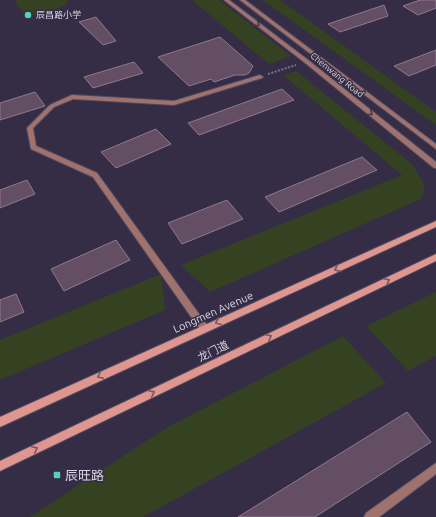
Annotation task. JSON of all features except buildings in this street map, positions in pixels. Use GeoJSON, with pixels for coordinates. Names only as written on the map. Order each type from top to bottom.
{"type":"FeatureCollection","features":[{"type":"Feature","properties":{"kind":"main road","name":"Longmen Avenue"},"geometry":{"type":"LineString","coordinates":[[0,422],[204,328],[436,224]]}},
{"type":"Feature","properties":{"kind":"main road","name":"龙门道"},"geometry":{"type":"LineString","coordinates":[[0,466],[436,257]]}},
{"type":"Feature","properties":{"kind":"street","name":"Chenwang Road"},"geometry":{"type":"LineString","coordinates":[[226,0],[306,61],[436,166]]}},
{"type":"Feature","properties":{"kind":"street","name":"Chenwang Road"},"geometry":{"type":"LineString","coordinates":[[242,0],[436,147]]}},
{"type":"Feature","properties":{"kind":"street"},"geometry":{"type":"LineString","coordinates":[[204,328],[95,175],[33,147],[30,128],[52,106],[72,97],[174,103],[260,77]]}},
{"type":"Feature","properties":{"kind":"street"},"geometry":{"type":"LineString","coordinates":[[370,517],[436,468]]}},
{"type":"Feature","properties":{"kind":"path"},"geometry":{"type":"LineString","coordinates":[[260,77],[306,61]]}},
{"type":"Feature","properties":{"kind":"green space"},"geometry":{"type":"Polygon","coordinates":[[[14,0],[69,0],[56,10],[26,17],[14,0]]]}},
{"type":"Feature","properties":{"kind":"green space"},"geometry":{"type":"Polygon","coordinates":[[[192,0],[219,0],[291,56],[269,64],[192,0]]]}},
{"type":"Feature","properties":{"kind":"green space"},"geometry":{"type":"Polygon","coordinates":[[[263,0],[280,0],[436,112],[436,125],[263,0]]]}},
{"type":"Feature","properties":{"kind":"green space"},"geometry":{"type":"Polygon","coordinates":[[[296,71],[412,164],[425,186],[421,199],[210,292],[181,265],[402,175],[283,75],[296,71]]]}},
{"type":"Feature","properties":{"kind":"green space"},"geometry":{"type":"Polygon","coordinates":[[[161,274],[165,310],[0,380],[0,340],[161,274]]]}},
{"type":"Feature","properties":{"kind":"green space"},"geometry":{"type":"Polygon","coordinates":[[[436,292],[436,356],[408,371],[366,326],[436,292]]]}},
{"type":"Feature","properties":{"kind":"green space"},"geometry":{"type":"Polygon","coordinates":[[[343,336],[386,383],[143,517],[30,517],[168,427],[343,336]]]}},
{"type":"Feature","properties":{"kind":"place","name":"辰昌路小学"},"geometry":{"type":"Point","coordinates":[28,15]}},
{"type":"Feature","properties":{"kind":"place","name":"辰旺路"},"geometry":{"type":"Point","coordinates":[57,475]}}]}
